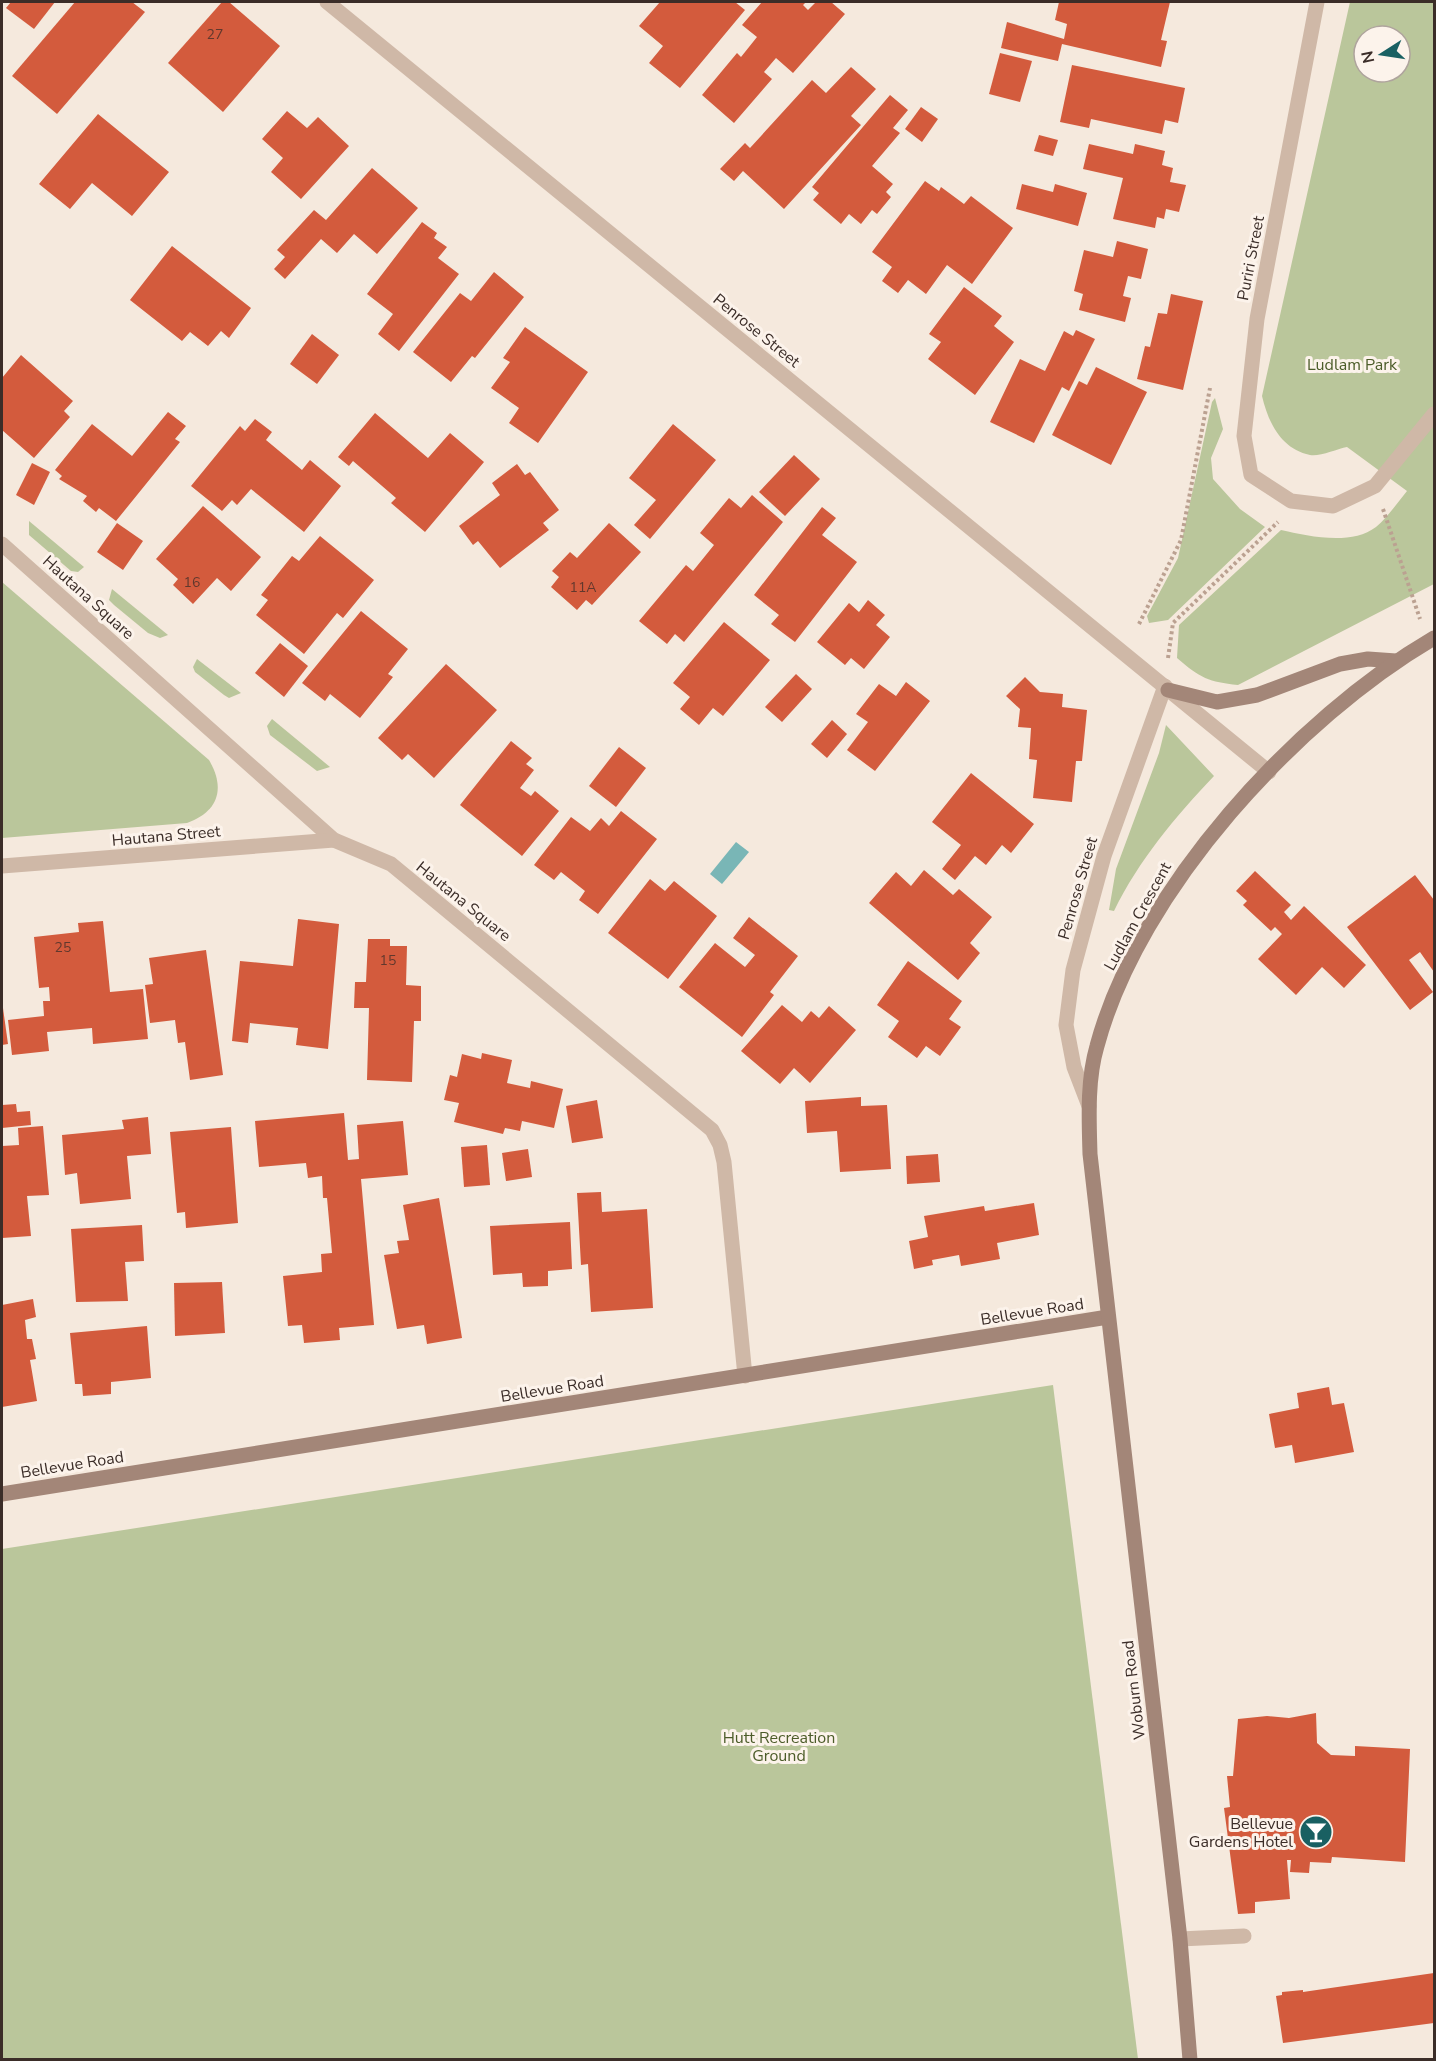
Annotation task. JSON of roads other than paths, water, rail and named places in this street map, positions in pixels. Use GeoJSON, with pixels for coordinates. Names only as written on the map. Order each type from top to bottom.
{"type":"FeatureCollection","features":[{"type":"Feature","properties":{"kind":"main road","name":"Ludlam Crescent"},"geometry":{"type":"LineString","coordinates":[[1108,1317],[1090,1154],[1089,1106],[1096,1047],[1117,990],[1166,894],[1198,850],[1269,771],[1342,703],[1396,662],[1431,640]]}},
{"type":"Feature","properties":{"kind":"main road"},"geometry":{"type":"LineString","coordinates":[[1167,688],[1217,702],[1257,694],[1340,663],[1368,659],[1396,662]]}},
{"type":"Feature","properties":{"kind":"main road","name":"Bellevue Road"},"geometry":{"type":"LineString","coordinates":[[2,1494],[1108,1317]]}},
{"type":"Feature","properties":{"kind":"main road","name":"Woburn Road"},"geometry":{"type":"LineString","coordinates":[[1108,1317],[1180,1939],[1190,2060]]}},
{"type":"Feature","properties":{"kind":"street","name":"Penrose Street"},"geometry":{"type":"LineString","coordinates":[[327,2],[1269,771]]}},
{"type":"Feature","properties":{"kind":"street","name":"Puriri Street"},"geometry":{"type":"LineString","coordinates":[[1317,2],[1257,319],[1244,436],[1251,475],[1291,501],[1333,506],[1375,486],[1434,414]]}},
{"type":"Feature","properties":{"kind":"street","name":"Hautana Square"},"geometry":{"type":"LineString","coordinates":[[2,544],[334,840],[391,864],[712,1130],[724,1162],[745,1376]]}},
{"type":"Feature","properties":{"kind":"street","name":"Penrose Street"},"geometry":{"type":"LineString","coordinates":[[1089,1106],[1074,1067],[1066,1025],[1073,970],[1104,856],[1167,688]]}},
{"type":"Feature","properties":{"kind":"street","name":"Hautana Street"},"geometry":{"type":"LineString","coordinates":[[2,866],[334,840]]}},
{"type":"Feature","properties":{"kind":"street"},"geometry":{"type":"LineString","coordinates":[[1180,1939],[1244,1936]]}},
{"type":"Feature","properties":{"kind":"water"},"geometry":{"type":"Polygon","coordinates":[[[736,842],[749,852],[722,884],[710,874],[736,842]]]}},
{"type":"Feature","properties":{"kind":"place","name":"Bellevue Gardens Hotel"},"geometry":{"type":"Point","coordinates":[1316,1832]}},
{"type":"Feature","properties":{"kind":"park label","name":"Ludlam Park"},"geometry":{"type":"Point","coordinates":[1352,364]}},
{"type":"Feature","properties":{"kind":"park label","name":"Hutt Recreation Ground"},"geometry":{"type":"Point","coordinates":[779,1746]}}]}
